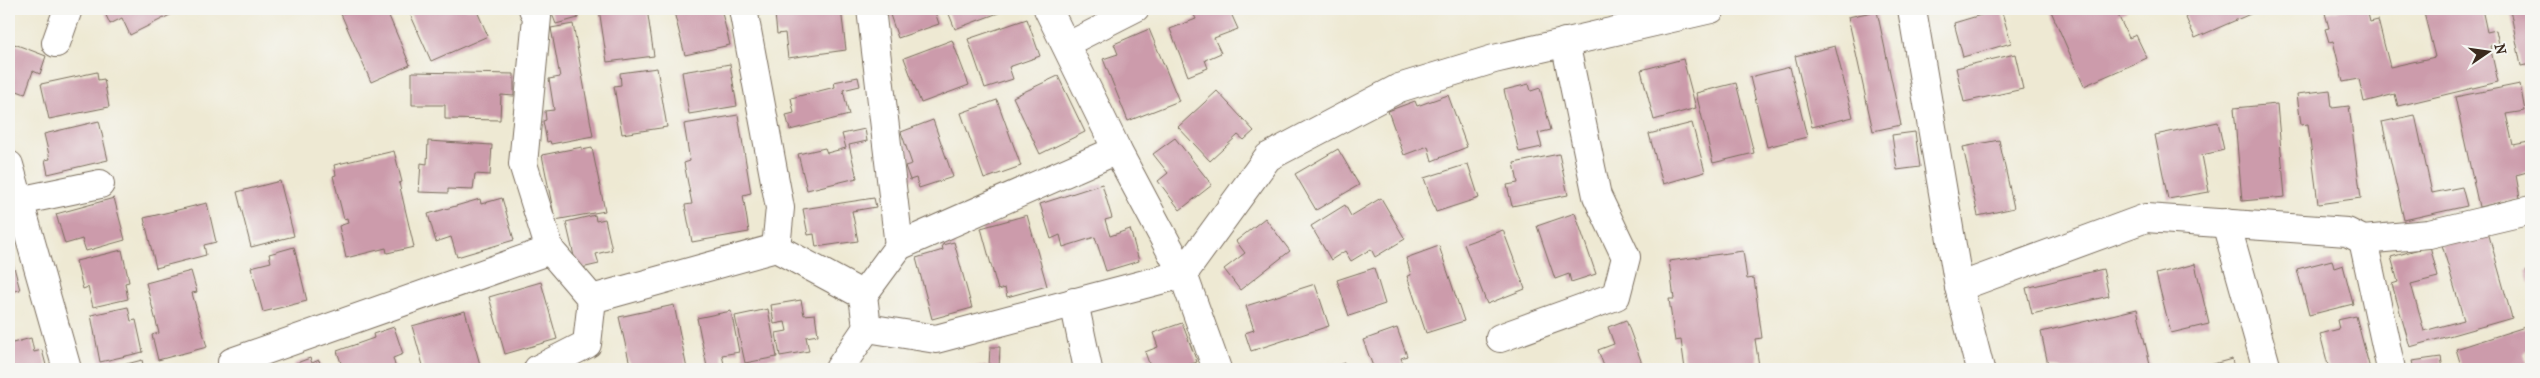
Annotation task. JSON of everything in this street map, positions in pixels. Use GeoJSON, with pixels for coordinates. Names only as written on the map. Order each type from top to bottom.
{"type":"FeatureCollection","features":[{"type":"Feature","properties":{"kind":"street"},"geometry":{"type":"LineString","coordinates":[[56,43],[68,9]]}},
{"type":"Feature","properties":{"kind":"street"},"geometry":{"type":"LineString","coordinates":[[533,9],[537,17],[523,164],[550,250],[592,299],[587,344],[538,369]]}},
{"type":"Feature","properties":{"kind":"street"},"geometry":{"type":"LineString","coordinates":[[743,9],[780,208],[776,248]]}},
{"type":"Feature","properties":{"kind":"street"},"geometry":{"type":"LineString","coordinates":[[871,9],[899,246]]}},
{"type":"Feature","properties":{"kind":"street"},"geometry":{"type":"LineString","coordinates":[[1048,9],[1117,150],[1183,274],[1217,369]]}},
{"type":"Feature","properties":{"kind":"street"},"geometry":{"type":"LineString","coordinates":[[867,328],[936,339],[1183,274],[1268,157],[1399,88],[1494,59],[1711,9]]}},
{"type":"Feature","properties":{"kind":"street"},"geometry":{"type":"LineString","coordinates":[[1912,9],[1959,287],[1980,369]]}},
{"type":"Feature","properties":{"kind":"street"},"geometry":{"type":"LineString","coordinates":[[1500,338],[1616,296],[1626,257],[1597,196],[1565,42]]}},
{"type":"Feature","properties":{"kind":"street"},"geometry":{"type":"LineString","coordinates":[[839,369],[867,328],[863,295],[899,246],[1117,150]]}},
{"type":"Feature","properties":{"kind":"street"},"geometry":{"type":"LineString","coordinates":[[9,165],[67,369]]}},
{"type":"Feature","properties":{"kind":"street"},"geometry":{"type":"LineString","coordinates":[[19,201],[100,184]]}},
{"type":"Feature","properties":{"kind":"street"},"geometry":{"type":"LineString","coordinates":[[1959,287],[2146,218],[2347,232],[2363,240],[2429,234],[2531,210]]}},
{"type":"Feature","properties":{"kind":"street"},"geometry":{"type":"LineString","coordinates":[[2226,223],[2267,369]]}},
{"type":"Feature","properties":{"kind":"street"},"geometry":{"type":"LineString","coordinates":[[2363,240],[2391,369]]}},
{"type":"Feature","properties":{"kind":"street"},"geometry":{"type":"LineString","coordinates":[[592,299],[776,248],[863,295]]}},
{"type":"Feature","properties":{"kind":"street"},"geometry":{"type":"LineString","coordinates":[[232,362],[550,250]]}},
{"type":"Feature","properties":{"kind":"street"},"geometry":{"type":"LineString","coordinates":[[1074,302],[1088,369]]}},
{"type":"Feature","properties":{"kind":"lane"},"geometry":{"type":"LineString","coordinates":[[1066,45],[1137,9]]}},
{"type":"Feature","properties":{"kind":"building"},"geometry":{"type":"Polygon","coordinates":[[[108,9],[171,9],[174,13],[130,35],[122,18],[110,24],[104,11],[108,9]]]}},
{"type":"Feature","properties":{"kind":"building"},"geometry":{"type":"Polygon","coordinates":[[[354,9],[386,9],[410,65],[371,82],[341,14],[354,9]]]}},
{"type":"Feature","properties":{"kind":"building"},"geometry":{"type":"Polygon","coordinates":[[[408,9],[476,9],[488,36],[431,61],[408,9]]]}},
{"type":"Feature","properties":{"kind":"building"},"geometry":{"type":"Polygon","coordinates":[[[550,9],[577,9],[578,18],[556,24],[550,9]]]}},
{"type":"Feature","properties":{"kind":"building"},"geometry":{"type":"Polygon","coordinates":[[[599,9],[647,9],[654,56],[607,62],[599,9]]]}},
{"type":"Feature","properties":{"kind":"building"},"geometry":{"type":"Polygon","coordinates":[[[689,9],[721,9],[730,45],[685,55],[674,12],[689,9]]]}},
{"type":"Feature","properties":{"kind":"building"},"geometry":{"type":"Polygon","coordinates":[[[819,9],[841,9],[846,50],[788,58],[785,33],[777,34],[775,14],[819,9]]]}},
{"type":"Feature","properties":{"kind":"building"},"geometry":{"type":"Polygon","coordinates":[[[888,9],[934,9],[939,24],[898,38],[888,9]]]}},
{"type":"Feature","properties":{"kind":"building"},"geometry":{"type":"Polygon","coordinates":[[[947,9],[1009,9],[955,29],[947,9]]]}},
{"type":"Feature","properties":{"kind":"building"},"geometry":{"type":"Polygon","coordinates":[[[1191,9],[1229,9],[1238,29],[1214,38],[1221,53],[1205,60],[1208,68],[1188,76],[1170,29],[1196,19],[1191,9]]]}},
{"type":"Feature","properties":{"kind":"building"},"geometry":{"type":"Polygon","coordinates":[[[2001,9],[2011,43],[1963,57],[1954,23],[2001,9]]]}},
{"type":"Feature","properties":{"kind":"building"},"geometry":{"type":"Polygon","coordinates":[[[2050,9],[2126,9],[2127,11],[2118,15],[2129,38],[2136,35],[2147,58],[2084,86],[2050,9]]]}},
{"type":"Feature","properties":{"kind":"building"},"geometry":{"type":"Polygon","coordinates":[[[2182,9],[2256,9],[2257,11],[2195,38],[2182,9]]]}},
{"type":"Feature","properties":{"kind":"building"},"geometry":{"type":"Polygon","coordinates":[[[2342,9],[2367,9],[2370,22],[2378,20],[2390,67],[2435,57],[2423,9],[2482,9],[2487,32],[2496,30],[2499,44],[2490,46],[2498,82],[2398,106],[2395,94],[2364,102],[2359,79],[2343,82],[2333,41],[2329,42],[2325,29],[2329,28],[2325,13],[2342,9]]]}},
{"type":"Feature","properties":{"kind":"building"},"geometry":{"type":"Polygon","coordinates":[[[2510,9],[2531,9],[2531,64],[2521,66],[2510,9]]]}},
{"type":"Feature","properties":{"kind":"building"},"geometry":{"type":"Polygon","coordinates":[[[1877,11],[1901,125],[1873,131],[1848,17],[1877,11]]]}},
{"type":"Feature","properties":{"kind":"building"},"geometry":{"type":"Polygon","coordinates":[[[1027,19],[1040,56],[1009,67],[1013,79],[985,88],[968,39],[1027,19]]]}},
{"type":"Feature","properties":{"kind":"building"},"geometry":{"type":"Polygon","coordinates":[[[573,24],[593,136],[551,144],[550,141],[547,142],[543,121],[546,120],[545,111],[554,110],[549,79],[560,77],[551,28],[573,24]]]}},
{"type":"Feature","properties":{"kind":"building"},"geometry":{"type":"Polygon","coordinates":[[[1149,29],[1179,101],[1128,121],[1103,59],[1118,54],[1114,44],[1149,29]]]}},
{"type":"Feature","properties":{"kind":"building"},"geometry":{"type":"Polygon","coordinates":[[[952,40],[969,85],[921,103],[904,58],[952,40]]]}},
{"type":"Feature","properties":{"kind":"building"},"geometry":{"type":"Polygon","coordinates":[[[9,42],[46,56],[40,74],[33,71],[25,94],[9,88],[9,42]]]}},
{"type":"Feature","properties":{"kind":"building"},"geometry":{"type":"Polygon","coordinates":[[[1835,46],[1853,117],[1812,127],[1795,56],[1835,46]]]}},
{"type":"Feature","properties":{"kind":"building"},"geometry":{"type":"Polygon","coordinates":[[[2015,54],[2023,89],[1964,102],[1956,68],[2015,54]]]}},
{"type":"Feature","properties":{"kind":"building"},"geometry":{"type":"Polygon","coordinates":[[[1683,59],[1696,108],[1654,120],[1641,70],[1683,59]]]}},
{"type":"Feature","properties":{"kind":"building"},"geometry":{"type":"Polygon","coordinates":[[[730,64],[737,106],[689,114],[682,72],[730,64]]]}},
{"type":"Feature","properties":{"kind":"building"},"geometry":{"type":"Polygon","coordinates":[[[1790,67],[1807,137],[1767,147],[1750,77],[1790,67]]]}},
{"type":"Feature","properties":{"kind":"building"},"geometry":{"type":"Polygon","coordinates":[[[657,68],[667,127],[622,134],[614,86],[621,85],[620,73],[657,68]]]}},
{"type":"Feature","properties":{"kind":"building"},"geometry":{"type":"Polygon","coordinates":[[[97,72],[98,80],[104,79],[109,107],[49,119],[41,84],[97,72]]]}},
{"type":"Feature","properties":{"kind":"building"},"geometry":{"type":"Polygon","coordinates":[[[412,72],[514,74],[514,96],[501,95],[500,120],[445,119],[445,105],[412,105],[412,72]]]}},
{"type":"Feature","properties":{"kind":"building"},"geometry":{"type":"Polygon","coordinates":[[[1058,76],[1085,132],[1040,154],[1013,97],[1058,76]]]}},
{"type":"Feature","properties":{"kind":"building"},"geometry":{"type":"Polygon","coordinates":[[[858,77],[860,86],[843,90],[849,115],[790,130],[786,115],[794,113],[791,98],[835,87],[834,82],[858,77]]]}},
{"type":"Feature","properties":{"kind":"building"},"geometry":{"type":"Polygon","coordinates":[[[1736,83],[1754,153],[1713,163],[1696,93],[1736,83]]]}},
{"type":"Feature","properties":{"kind":"building"},"geometry":{"type":"Polygon","coordinates":[[[1529,84],[1531,91],[1540,88],[1551,130],[1538,133],[1542,147],[1519,152],[1504,90],[1529,84]]]}},
{"type":"Feature","properties":{"kind":"building"},"geometry":{"type":"Polygon","coordinates":[[[2520,84],[2525,111],[2506,114],[2513,145],[2529,142],[2531,171],[2516,175],[2520,198],[2479,207],[2455,97],[2520,84]]]}},
{"type":"Feature","properties":{"kind":"building"},"geometry":{"type":"Polygon","coordinates":[[[2330,90],[2332,108],[2349,106],[2361,198],[2318,204],[2308,124],[2301,125],[2297,94],[2330,90]]]}},
{"type":"Feature","properties":{"kind":"building"},"geometry":{"type":"Polygon","coordinates":[[[1217,91],[1254,131],[1244,140],[1238,135],[1210,161],[1178,127],[1217,91]]]}},
{"type":"Feature","properties":{"kind":"building"},"geometry":{"type":"Polygon","coordinates":[[[1448,95],[1467,147],[1432,161],[1428,146],[1404,155],[1388,111],[1415,101],[1417,106],[1448,95]]]}},
{"type":"Feature","properties":{"kind":"building"},"geometry":{"type":"Polygon","coordinates":[[[997,100],[1021,166],[984,179],[961,113],[997,100]]]}},
{"type":"Feature","properties":{"kind":"building"},"geometry":{"type":"Polygon","coordinates":[[[2277,104],[2285,197],[2242,201],[2234,108],[2277,104]]]}},
{"type":"Feature","properties":{"kind":"building"},"geometry":{"type":"Polygon","coordinates":[[[738,115],[751,193],[743,195],[749,232],[692,242],[685,205],[692,204],[684,163],[690,161],[684,124],[738,115]]]}},
{"type":"Feature","properties":{"kind":"building"},"geometry":{"type":"Polygon","coordinates":[[[2415,115],[2432,193],[2462,187],[2467,206],[2404,220],[2382,122],[2415,115]]]}},
{"type":"Feature","properties":{"kind":"building"},"geometry":{"type":"Polygon","coordinates":[[[933,120],[953,177],[919,188],[916,178],[910,180],[905,166],[912,164],[901,132],[933,120]]]}},
{"type":"Feature","properties":{"kind":"building"},"geometry":{"type":"Polygon","coordinates":[[[99,121],[108,160],[48,174],[45,160],[50,159],[44,134],[99,121]]]}},
{"type":"Feature","properties":{"kind":"building"},"geometry":{"type":"Polygon","coordinates":[[[2218,122],[2224,150],[2202,155],[2209,192],[2168,199],[2155,135],[2218,122]]]}},
{"type":"Feature","properties":{"kind":"building"},"geometry":{"type":"Polygon","coordinates":[[[1692,123],[1705,172],[1663,184],[1649,134],[1692,123]]]}},
{"type":"Feature","properties":{"kind":"building"},"geometry":{"type":"Polygon","coordinates":[[[865,129],[867,141],[849,145],[857,178],[807,190],[798,154],[825,148],[827,153],[846,148],[842,134],[865,129]]]}},
{"type":"Feature","properties":{"kind":"building"},"geometry":{"type":"Polygon","coordinates":[[[1915,132],[1920,167],[1897,170],[1892,135],[1915,132]]]}},
{"type":"Feature","properties":{"kind":"building"},"geometry":{"type":"Polygon","coordinates":[[[1175,138],[1212,185],[1180,210],[1158,181],[1168,173],[1153,154],[1175,138]]]}},
{"type":"Feature","properties":{"kind":"building"},"geometry":{"type":"Polygon","coordinates":[[[1999,140],[2014,208],[1978,216],[1963,147],[1999,140]]]}},
{"type":"Feature","properties":{"kind":"building"},"geometry":{"type":"Polygon","coordinates":[[[428,141],[492,145],[490,175],[475,174],[473,190],[448,189],[448,193],[419,192],[421,163],[427,164],[428,141]]]}},
{"type":"Feature","properties":{"kind":"building"},"geometry":{"type":"Polygon","coordinates":[[[582,147],[582,150],[592,148],[605,211],[555,220],[542,155],[582,147]]]}},
{"type":"Feature","properties":{"kind":"building"},"geometry":{"type":"Polygon","coordinates":[[[1338,149],[1359,185],[1316,210],[1295,174],[1338,149]]]}},
{"type":"Feature","properties":{"kind":"building"},"geometry":{"type":"Polygon","coordinates":[[[394,151],[402,182],[399,183],[414,247],[387,253],[386,248],[346,258],[339,226],[348,223],[347,218],[344,219],[333,176],[336,175],[334,165],[394,151]]]}},
{"type":"Feature","properties":{"kind":"building"},"geometry":{"type":"Polygon","coordinates":[[[1559,154],[1568,195],[1512,206],[1507,185],[1518,183],[1514,163],[1559,154]]]}},
{"type":"Feature","properties":{"kind":"building"},"geometry":{"type":"Polygon","coordinates":[[[1468,164],[1479,198],[1436,212],[1424,178],[1468,164]]]}},
{"type":"Feature","properties":{"kind":"building"},"geometry":{"type":"Polygon","coordinates":[[[280,181],[294,236],[251,247],[237,192],[280,181]]]}},
{"type":"Feature","properties":{"kind":"building"},"geometry":{"type":"Polygon","coordinates":[[[1102,184],[1112,218],[1105,220],[1110,236],[1130,229],[1139,261],[1106,271],[1095,237],[1063,247],[1060,235],[1051,239],[1040,204],[1102,184]]]}},
{"type":"Feature","properties":{"kind":"building"},"geometry":{"type":"Polygon","coordinates":[[[114,198],[125,240],[86,251],[82,239],[65,244],[56,214],[114,198]]]}},
{"type":"Feature","properties":{"kind":"building"},"geometry":{"type":"Polygon","coordinates":[[[502,198],[514,240],[457,257],[451,237],[436,242],[428,214],[480,199],[481,204],[502,198]]]}},
{"type":"Feature","properties":{"kind":"building"},"geometry":{"type":"Polygon","coordinates":[[[874,198],[876,207],[852,211],[858,241],[816,247],[814,234],[808,235],[803,209],[874,198]]]}},
{"type":"Feature","properties":{"kind":"building"},"geometry":{"type":"Polygon","coordinates":[[[1381,198],[1405,239],[1375,257],[1371,249],[1351,261],[1345,251],[1331,260],[1311,226],[1345,205],[1351,216],[1381,198]]]}},
{"type":"Feature","properties":{"kind":"building"},"geometry":{"type":"Polygon","coordinates":[[[207,203],[216,242],[204,245],[206,255],[156,268],[144,218],[207,203]]]}},
{"type":"Feature","properties":{"kind":"building"},"geometry":{"type":"Polygon","coordinates":[[[1575,213],[1596,274],[1571,282],[1569,274],[1555,279],[1537,226],[1575,213]]]}},
{"type":"Feature","properties":{"kind":"building"},"geometry":{"type":"Polygon","coordinates":[[[595,215],[596,221],[605,219],[612,250],[596,254],[599,264],[577,269],[566,222],[595,215]]]}},
{"type":"Feature","properties":{"kind":"building"},"geometry":{"type":"Polygon","coordinates":[[[1027,215],[1047,286],[1007,297],[1005,288],[998,290],[981,228],[1027,215]]]}},
{"type":"Feature","properties":{"kind":"building"},"geometry":{"type":"Polygon","coordinates":[[[1265,218],[1290,251],[1240,290],[1224,269],[1245,253],[1236,241],[1265,218]]]}},
{"type":"Feature","properties":{"kind":"building"},"geometry":{"type":"Polygon","coordinates":[[[1503,230],[1525,289],[1487,304],[1464,244],[1503,230]]]}},
{"type":"Feature","properties":{"kind":"building"},"geometry":{"type":"Polygon","coordinates":[[[2488,232],[2512,318],[2410,347],[2392,284],[2398,282],[2391,257],[2430,246],[2438,277],[2411,284],[2424,331],[2464,320],[2442,245],[2488,232]]]}},
{"type":"Feature","properties":{"kind":"building"},"geometry":{"type":"Polygon","coordinates":[[[954,242],[972,308],[932,319],[916,258],[943,250],[942,245],[954,242]]]}},
{"type":"Feature","properties":{"kind":"building"},"geometry":{"type":"Polygon","coordinates":[[[1439,246],[1464,321],[1426,333],[1407,276],[1411,275],[1406,258],[1439,246]]]}},
{"type":"Feature","properties":{"kind":"building"},"geometry":{"type":"Polygon","coordinates":[[[294,247],[307,301],[263,312],[251,267],[271,262],[269,254],[294,247]]]}},
{"type":"Feature","properties":{"kind":"building"},"geometry":{"type":"Polygon","coordinates":[[[9,248],[20,290],[9,292],[9,248]]]}},
{"type":"Feature","properties":{"kind":"building"},"geometry":{"type":"Polygon","coordinates":[[[122,250],[129,282],[125,283],[128,299],[93,307],[88,287],[83,289],[76,261],[122,250]]]}},
{"type":"Feature","properties":{"kind":"building"},"geometry":{"type":"Polygon","coordinates":[[[1743,251],[1747,279],[1754,278],[1762,338],[1755,339],[1759,366],[1733,369],[1685,369],[1681,340],[1675,341],[1669,299],[1674,299],[1669,261],[1743,251]]]}},
{"type":"Feature","properties":{"kind":"building"},"geometry":{"type":"Polygon","coordinates":[[[2332,260],[2334,268],[2343,265],[2353,304],[2309,315],[2297,269],[2332,260]]]}},
{"type":"Feature","properties":{"kind":"building"},"geometry":{"type":"Polygon","coordinates":[[[2195,264],[2209,324],[2171,333],[2156,274],[2195,264]]]}},
{"type":"Feature","properties":{"kind":"building"},"geometry":{"type":"Polygon","coordinates":[[[1374,268],[1385,304],[1349,316],[1337,280],[1374,268]]]}},
{"type":"Feature","properties":{"kind":"building"},"geometry":{"type":"Polygon","coordinates":[[[2103,269],[2109,296],[2032,314],[2026,288],[2103,269]]]}},
{"type":"Feature","properties":{"kind":"building"},"geometry":{"type":"Polygon","coordinates":[[[2531,269],[2531,287],[2526,270],[2531,269]]]}},
{"type":"Feature","properties":{"kind":"building"},"geometry":{"type":"Polygon","coordinates":[[[191,271],[197,292],[192,293],[207,347],[158,360],[152,335],[159,333],[146,283],[191,271]]]}},
{"type":"Feature","properties":{"kind":"building"},"geometry":{"type":"Polygon","coordinates":[[[541,282],[557,339],[505,354],[489,297],[541,282]]]}},
{"type":"Feature","properties":{"kind":"building"},"geometry":{"type":"Polygon","coordinates":[[[1315,284],[1329,326],[1251,351],[1245,333],[1254,330],[1246,306],[1315,284]]]}},
{"type":"Feature","properties":{"kind":"building"},"geometry":{"type":"Polygon","coordinates":[[[801,300],[804,315],[815,314],[818,335],[806,337],[809,351],[780,356],[776,333],[787,331],[785,322],[774,324],[771,305],[801,300]]]}},
{"type":"Feature","properties":{"kind":"building"},"geometry":{"type":"Polygon","coordinates":[[[674,305],[687,369],[631,369],[619,317],[674,305]]]}},
{"type":"Feature","properties":{"kind":"building"},"geometry":{"type":"Polygon","coordinates":[[[128,307],[131,321],[136,320],[143,352],[100,362],[91,315],[128,307]]]}},
{"type":"Feature","properties":{"kind":"building"},"geometry":{"type":"Polygon","coordinates":[[[768,309],[777,357],[745,363],[735,316],[768,309]]]}},
{"type":"Feature","properties":{"kind":"building"},"geometry":{"type":"Polygon","coordinates":[[[2137,309],[2150,364],[2126,369],[2049,369],[2041,332],[2137,309]]]}},
{"type":"Feature","properties":{"kind":"building"},"geometry":{"type":"Polygon","coordinates":[[[465,311],[481,368],[424,369],[412,326],[465,311]]]}},
{"type":"Feature","properties":{"kind":"building"},"geometry":{"type":"Polygon","coordinates":[[[731,311],[739,352],[722,355],[724,364],[707,367],[697,318],[731,311]]]}},
{"type":"Feature","properties":{"kind":"building"},"geometry":{"type":"Polygon","coordinates":[[[2356,316],[2370,369],[2329,369],[2320,334],[2339,329],[2337,320],[2356,316]]]}},
{"type":"Feature","properties":{"kind":"building"},"geometry":{"type":"Polygon","coordinates":[[[1626,320],[1644,369],[1605,369],[1598,350],[1614,344],[1608,327],[1626,320]]]}},
{"type":"Feature","properties":{"kind":"building"},"geometry":{"type":"Polygon","coordinates":[[[1182,323],[1197,362],[1177,369],[1151,369],[1145,352],[1158,347],[1153,333],[1182,323]]]}},
{"type":"Feature","properties":{"kind":"building"},"geometry":{"type":"Polygon","coordinates":[[[394,327],[403,354],[393,358],[396,369],[343,369],[337,351],[374,338],[373,334],[394,327]]]}},
{"type":"Feature","properties":{"kind":"building"},"geometry":{"type":"Polygon","coordinates":[[[2525,327],[2531,347],[2531,350],[2524,353],[2529,369],[2462,369],[2456,349],[2525,327]]]}},
{"type":"Feature","properties":{"kind":"building"},"geometry":{"type":"Polygon","coordinates":[[[1397,328],[1407,356],[1401,358],[1405,369],[1374,369],[1363,340],[1397,328]]]}},
{"type":"Feature","properties":{"kind":"building"},"geometry":{"type":"Polygon","coordinates":[[[31,338],[34,352],[42,350],[47,369],[9,369],[9,344],[31,338]]]}},
{"type":"Feature","properties":{"kind":"building"},"geometry":{"type":"Polygon","coordinates":[[[990,347],[1000,347],[999,369],[976,369],[976,366],[989,366],[990,347]]]}},
{"type":"Feature","properties":{"kind":"building"},"geometry":{"type":"Polygon","coordinates":[[[2441,357],[2443,369],[2414,369],[2412,361],[2441,357]]]}},
{"type":"Feature","properties":{"kind":"building"},"geometry":{"type":"Polygon","coordinates":[[[310,358],[312,363],[319,360],[322,369],[296,369],[294,364],[310,358]]]}},
{"type":"Feature","properties":{"kind":"building"},"geometry":{"type":"Polygon","coordinates":[[[2232,359],[2234,369],[2195,369],[2232,359]]]}},
{"type":"Feature","properties":{"kind":"building"},"geometry":{"type":"Polygon","coordinates":[[[142,360],[144,369],[108,369],[142,360]]]}},
{"type":"Feature","properties":{"kind":"building"},"geometry":{"type":"Polygon","coordinates":[[[1344,363],[1346,369],[1328,369],[1344,363]]]}}]}
